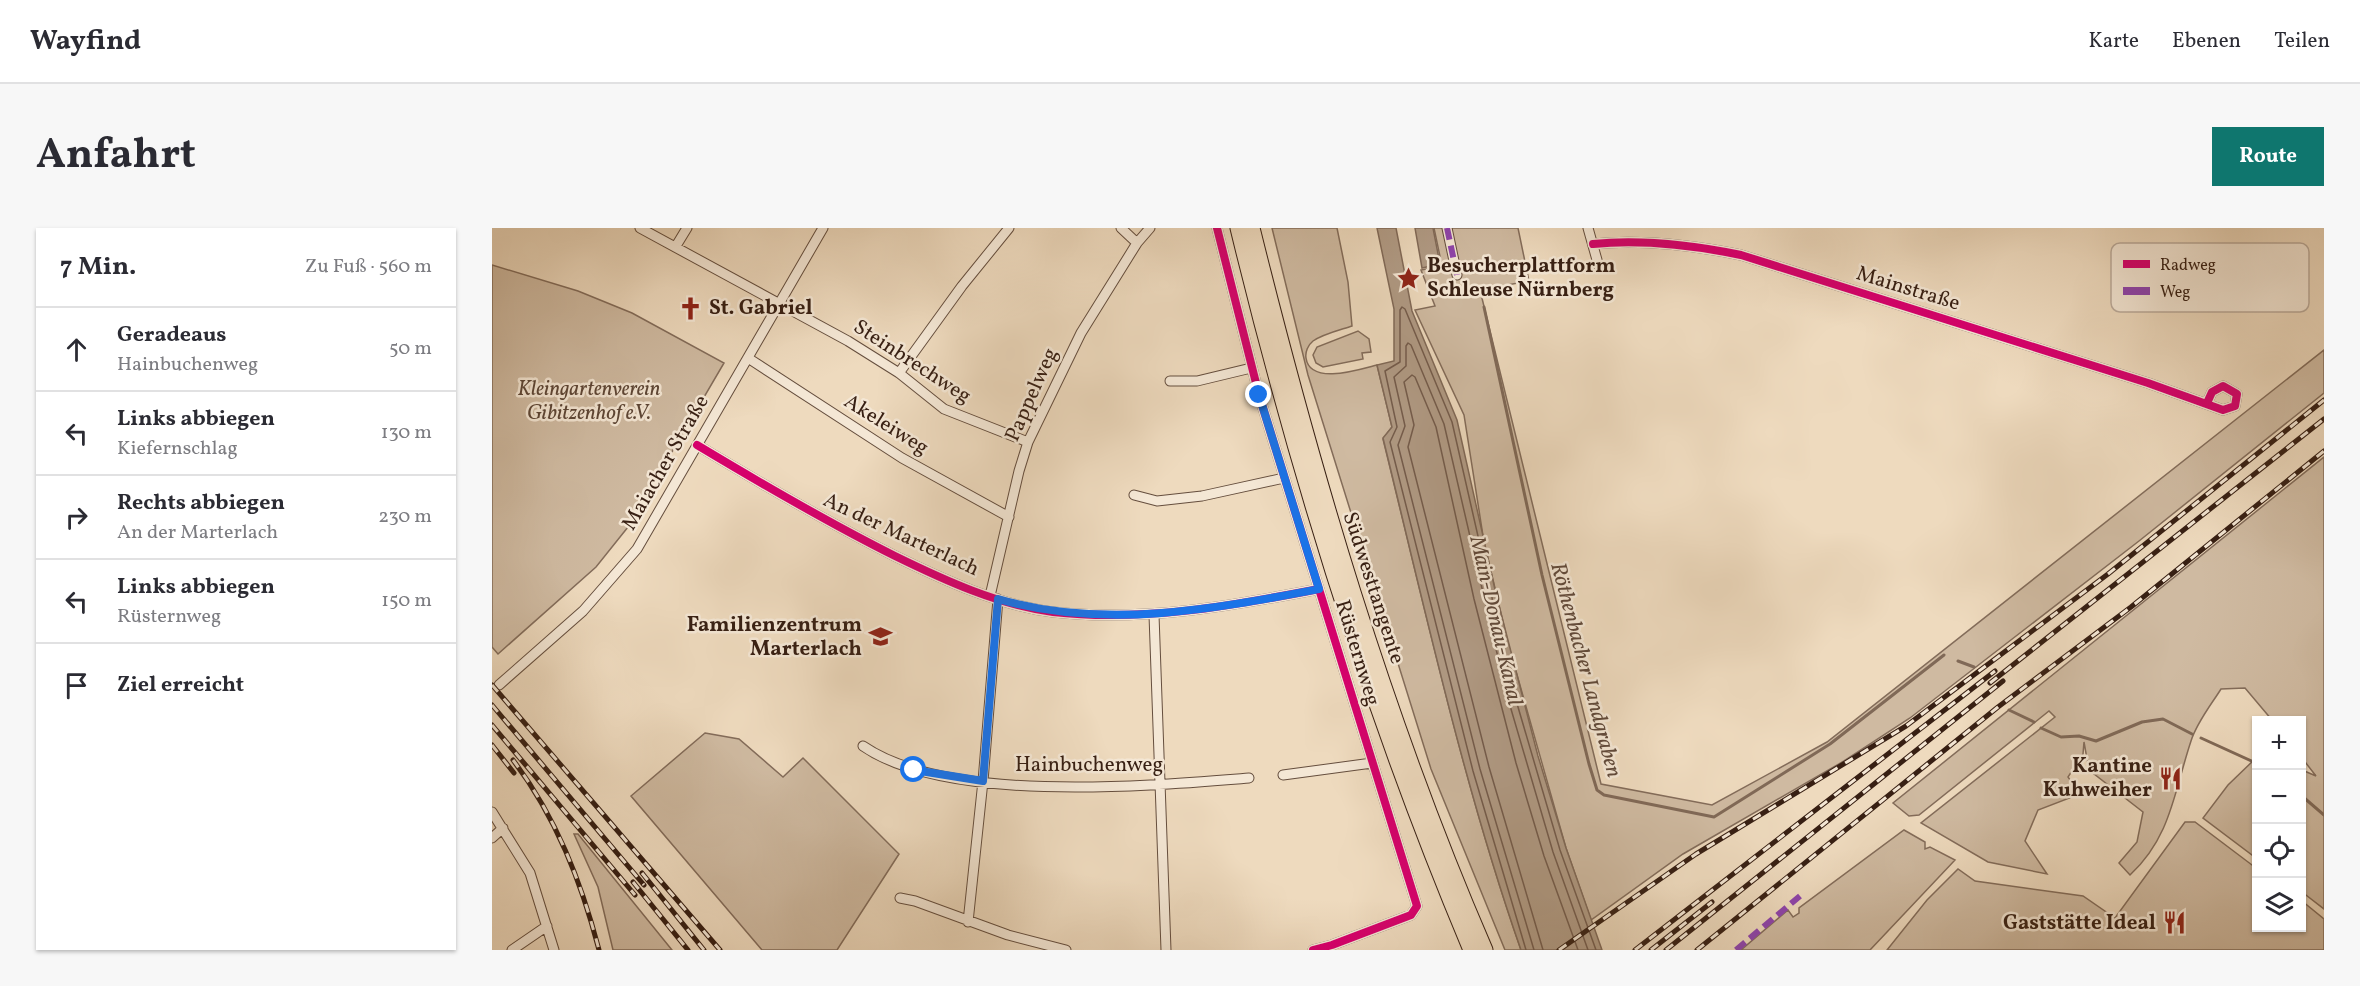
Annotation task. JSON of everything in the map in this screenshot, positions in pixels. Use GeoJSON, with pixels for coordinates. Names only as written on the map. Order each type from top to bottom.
{"type":"FeatureCollection","features":[{"type":"Feature","properties":{"kind":"highway","name":"Südwesttangente"},"geometry":{"type":"LineString","coordinates":[[1238,228],[1287,422],[1338,595],[1395,759],[1471,950]]}},
{"type":"Feature","properties":{"kind":"highway","name":"Südwesttangente"},"geometry":{"type":"LineString","coordinates":[[1252,228],[1292,391],[1347,579],[1406,752],[1485,950]]}},
{"type":"Feature","properties":{"kind":"street","name":"Steinbrechweg"},"geometry":{"type":"LineString","coordinates":[[640,228],[780,303],[899,373],[944,408],[1028,442]]}},
{"type":"Feature","properties":{"kind":"street"},"geometry":{"type":"LineString","coordinates":[[676,246],[687,228]]}},
{"type":"Feature","properties":{"kind":"street","name":"Maiacher Straße"},"geometry":{"type":"LineString","coordinates":[[499,685],[583,612],[643,540],[823,228]]}},
{"type":"Feature","properties":{"kind":"street"},"geometry":{"type":"LineString","coordinates":[[899,373],[962,286],[1009,228]]}},
{"type":"Feature","properties":{"kind":"street"},"geometry":{"type":"LineString","coordinates":[[1121,228],[1137,243]]}},
{"type":"Feature","properties":{"kind":"street","name":"Pappelweg"},"geometry":{"type":"LineString","coordinates":[[968,922],[983,781],[994,598],[1009,517],[1028,442],[1081,333],[1137,243],[1150,228]]}},
{"type":"Feature","properties":{"kind":"street","name":"Rüsternweg"},"geometry":{"type":"LineString","coordinates":[[1217,228],[1251,368],[1372,763],[1415,894],[1416,911],[1360,935],[1313,950]]}},
{"type":"Feature","properties":{"kind":"street"},"geometry":{"type":"LineString","coordinates":[[1447,228],[1457,275]]}},
{"type":"Feature","properties":{"kind":"street"},"geometry":{"type":"LineString","coordinates":[[1588,228],[1599,267]]}},
{"type":"Feature","properties":{"kind":"street","name":"Mainstraße"},"geometry":{"type":"LineString","coordinates":[[1593,244],[1621,241],[1686,244],[1741,255],[2207,403]]}},
{"type":"Feature","properties":{"kind":"street","name":"Akeleiweg"},"geometry":{"type":"LineString","coordinates":[[748,358],[902,458],[1009,517]]}},
{"type":"Feature","properties":{"kind":"street"},"geometry":{"type":"LineString","coordinates":[[1170,381],[1197,381],[1251,368]]}},
{"type":"Feature","properties":{"kind":"street","name":"An der Marterlach"},"geometry":{"type":"LineString","coordinates":[[697,445],[829,523],[912,565],[994,598],[1052,611],[1154,615],[1258,601],[1319,589]]}},
{"type":"Feature","properties":{"kind":"street"},"geometry":{"type":"LineString","coordinates":[[1134,495],[1156,501],[1191,497],[1284,478]]}},
{"type":"Feature","properties":{"kind":"street"},"geometry":{"type":"LineString","coordinates":[[1154,615],[1166,950]]}},
{"type":"Feature","properties":{"kind":"street","name":"Hainbuchenweg"},"geometry":{"type":"LineString","coordinates":[[863,746],[878,756],[914,770],[983,781],[1065,787],[1160,785],[1249,778]]}},
{"type":"Feature","properties":{"kind":"street"},"geometry":{"type":"LineString","coordinates":[[1283,775],[1372,763]]}},
{"type":"Feature","properties":{"kind":"street"},"geometry":{"type":"LineString","coordinates":[[492,812],[530,873],[554,950]]}},
{"type":"Feature","properties":{"kind":"street"},"geometry":{"type":"LineString","coordinates":[[492,838],[503,828]]}},
{"type":"Feature","properties":{"kind":"street"},"geometry":{"type":"LineString","coordinates":[[900,898],[915,901],[968,922],[1066,950]]}},
{"type":"Feature","properties":{"kind":"street"},"geometry":{"type":"LineString","coordinates":[[512,950],[547,926]]}},
{"type":"Feature","properties":{"kind":"green space"},"geometry":{"type":"Polygon","coordinates":[[[1272,228],[1337,228],[1348,282],[1352,326],[1313,341],[1307,349],[1306,358],[1310,367],[1326,374],[1349,372],[1377,365],[1392,427],[1383,439],[1430,632],[1481,824],[1521,950],[1505,950],[1431,769],[1308,375],[1272,228]]]}},
{"type":"Feature","properties":{"kind":"green space"},"geometry":{"type":"Polygon","coordinates":[[[1434,228],[1518,228],[1529,281],[1480,290],[1601,784],[1712,805],[1827,742],[2324,350],[2324,393],[2139,541],[1910,718],[1844,761],[1683,854],[1591,920],[1566,848],[1508,643],[1484,542],[1464,415],[1415,310],[1435,306],[1421,270],[1442,266],[1434,228]]]}},
{"type":"Feature","properties":{"kind":"green space","name":"Kleingartenverein Gibitzenhof e.V."},"geometry":{"type":"Polygon","coordinates":[[[492,265],[578,291],[632,313],[724,363],[628,527],[596,567],[498,654],[492,647],[492,265]]]}},
{"type":"Feature","properties":{"kind":"green space"},"geometry":{"type":"Polygon","coordinates":[[[1358,331],[1369,339],[1371,352],[1362,353],[1363,359],[1323,367],[1316,363],[1313,355],[1317,347],[1358,331]]]}},
{"type":"Feature","properties":{"kind":"green space"},"geometry":{"type":"Polygon","coordinates":[[[2324,457],[2324,909],[2306,895],[2306,772],[2316,776],[2306,763],[2306,716],[2269,716],[2245,688],[2221,689],[2204,714],[2191,741],[2170,813],[2163,829],[2144,860],[2130,875],[2119,863],[2137,842],[2143,812],[2089,770],[2084,742],[2083,754],[2068,777],[2080,794],[2038,810],[2025,841],[2047,874],[1988,862],[1921,823],[2055,717],[2049,711],[1919,815],[1909,816],[1893,803],[2324,457]]]}},
{"type":"Feature","properties":{"kind":"green space"},"geometry":{"type":"Polygon","coordinates":[[[705,733],[739,739],[783,777],[803,758],[899,854],[837,950],[762,950],[631,796],[705,733]]]}},
{"type":"Feature","properties":{"kind":"green space"},"geometry":{"type":"Polygon","coordinates":[[[2252,762],[2252,855],[2203,818],[2228,785],[2252,762]]]}},
{"type":"Feature","properties":{"kind":"green space"},"geometry":{"type":"Polygon","coordinates":[[[2185,822],[2195,822],[2252,865],[2252,932],[2306,932],[2306,904],[2324,919],[2324,950],[1887,950],[1927,900],[1958,869],[1975,881],[2083,896],[2115,918],[2185,822]]]}},
{"type":"Feature","properties":{"kind":"green space"},"geometry":{"type":"Polygon","coordinates":[[[1904,830],[1925,842],[1925,849],[1930,847],[1955,860],[1870,950],[1741,950],[1788,910],[1793,917],[1799,913],[1799,908],[1904,830]]]}},
{"type":"Feature","properties":{"kind":"green space"},"geometry":{"type":"Polygon","coordinates":[[[574,834],[578,834],[672,950],[613,950],[598,887],[574,834]]]}},
{"type":"Feature","properties":{"kind":"water","name":"Main-Donau-Kanal"},"geometry":{"type":"Polygon","coordinates":[[[1377,228],[1396,228],[1412,311],[1457,420],[1496,594],[1538,756],[1566,848],[1602,950],[1521,950],[1500,887],[1446,696],[1383,438],[1392,427],[1377,365],[1394,361],[1394,309],[1377,228]]]}},
{"type":"Feature","properties":{"kind":"water"},"geometry":{"type":"Polygon","coordinates":[[[1415,228],[1433,228],[1440,264],[1422,268],[1415,228]]]}},
{"type":"Feature","properties":{"kind":"waterway","name":"Röthenbacher Landgraben"},"geometry":{"type":"LineString","coordinates":[[1484,307],[1542,575],[1597,790],[1604,795],[1714,817],[1830,744],[1944,655]]}},
{"type":"Feature","properties":{"kind":"waterway","name":"Röthenbacher Landgraben"},"geometry":{"type":"LineString","coordinates":[[1958,661],[1974,667]]}},
{"type":"Feature","properties":{"kind":"waterway","name":"Röthenbacher Landgraben"},"geometry":{"type":"LineString","coordinates":[[2009,710],[2034,722]]}},
{"type":"Feature","properties":{"kind":"waterway","name":"Röthenbacher Landgraben"},"geometry":{"type":"LineString","coordinates":[[2041,728],[2061,737],[2079,736],[2096,741],[2142,722],[2163,719],[2192,734]]}},
{"type":"Feature","properties":{"kind":"waterway","name":"Röthenbacher Landgraben"},"geometry":{"type":"LineString","coordinates":[[2201,738],[2252,761]]}},
{"type":"Feature","properties":{"kind":"waterway","name":"Röthenbacher Landgraben"},"geometry":{"type":"LineString","coordinates":[[2306,799],[2324,815]]}},
{"type":"Feature","properties":{"kind":"railway"},"geometry":{"type":"LineString","coordinates":[[1559,950],[1696,854],[1906,726],[2108,574],[2324,400]]}},
{"type":"Feature","properties":{"kind":"railway"},"geometry":{"type":"LineString","coordinates":[[1990,683],[2324,419]]}},
{"type":"Feature","properties":{"kind":"railway"},"geometry":{"type":"LineString","coordinates":[[1697,950],[1998,707],[2131,607],[2324,451]]}},
{"type":"Feature","properties":{"kind":"railway"},"geometry":{"type":"LineString","coordinates":[[1635,950],[1995,671]]}},
{"type":"Feature","properties":{"kind":"railway"},"geometry":{"type":"LineString","coordinates":[[1666,950],[2003,681]]}},
{"type":"Feature","properties":{"kind":"railway"},"geometry":{"type":"LineString","coordinates":[[492,685],[720,950]]}},
{"type":"Feature","properties":{"kind":"railway"},"geometry":{"type":"LineString","coordinates":[[492,705],[644,885]]}},
{"type":"Feature","properties":{"kind":"railway"},"geometry":{"type":"LineString","coordinates":[[492,725],[635,895]]}},
{"type":"Feature","properties":{"kind":"railway"},"geometry":{"type":"LineString","coordinates":[[492,745],[514,773]]}},
{"type":"Feature","properties":{"kind":"railway"},"geometry":{"type":"LineString","coordinates":[[513,760],[542,804],[565,851],[584,899],[599,950]]}},
{"type":"Feature","properties":{"kind":"railway"},"geometry":{"type":"LineString","coordinates":[[642,873],[704,950]]}},
{"type":"Feature","properties":{"kind":"railway"},"geometry":{"type":"LineString","coordinates":[[633,882],[688,950]]}},
{"type":"Feature","properties":{"kind":"railway"},"geometry":{"type":"LineString","coordinates":[[1651,950],[1712,902]]}},
{"type":"Feature","properties":{"kind":"marked path"},"geometry":{"type":"LineString","coordinates":[[1447,228],[1457,275]]}},
{"type":"Feature","properties":{"kind":"marked path"},"geometry":{"type":"LineString","coordinates":[[1736,950],[1800,896]]}},
{"type":"Feature","properties":{"kind":"cycle path"},"geometry":{"type":"LineString","coordinates":[[1217,228],[1259,395],[1417,906],[1411,915],[1313,950]]}},
{"type":"Feature","properties":{"kind":"cycle path"},"geometry":{"type":"LineString","coordinates":[[1593,244],[1630,242],[1667,244],[1741,255],[2148,383],[2223,410],[2235,406],[2237,394],[2223,386],[2212,392],[2207,403]]}},
{"type":"Feature","properties":{"kind":"cycle path"},"geometry":{"type":"LineString","coordinates":[[697,445],[895,556],[992,598],[1032,609],[1087,615],[1154,614],[1187,611],[1319,589]]}},
{"type":"Feature","properties":{"kind":"place","name":"Besucherplattform Schleuse Nürnberg"},"geometry":{"type":"Point","coordinates":[1409,278]}},
{"type":"Feature","properties":{"kind":"place","name":"St. Gabriel"},"geometry":{"type":"Point","coordinates":[691,308]}},
{"type":"Feature","properties":{"kind":"place","name":"Familienzentrum Marterlach"},"geometry":{"type":"Point","coordinates":[880,637]}},
{"type":"Feature","properties":{"kind":"place","name":"Kantine Kuhweiher"},"geometry":{"type":"Point","coordinates":[2170,778]}},
{"type":"Feature","properties":{"kind":"place","name":"Gaststätte Ideal"},"geometry":{"type":"Point","coordinates":[2174,923]}},
{"type":"Feature","properties":{"kind":"route"},"geometry":{"type":"LineString","coordinates":[[914,770],[983,781],[998,599],[1052,611],[1154,615],[1258,601],[1319,589],[1259,395]]}}]}
